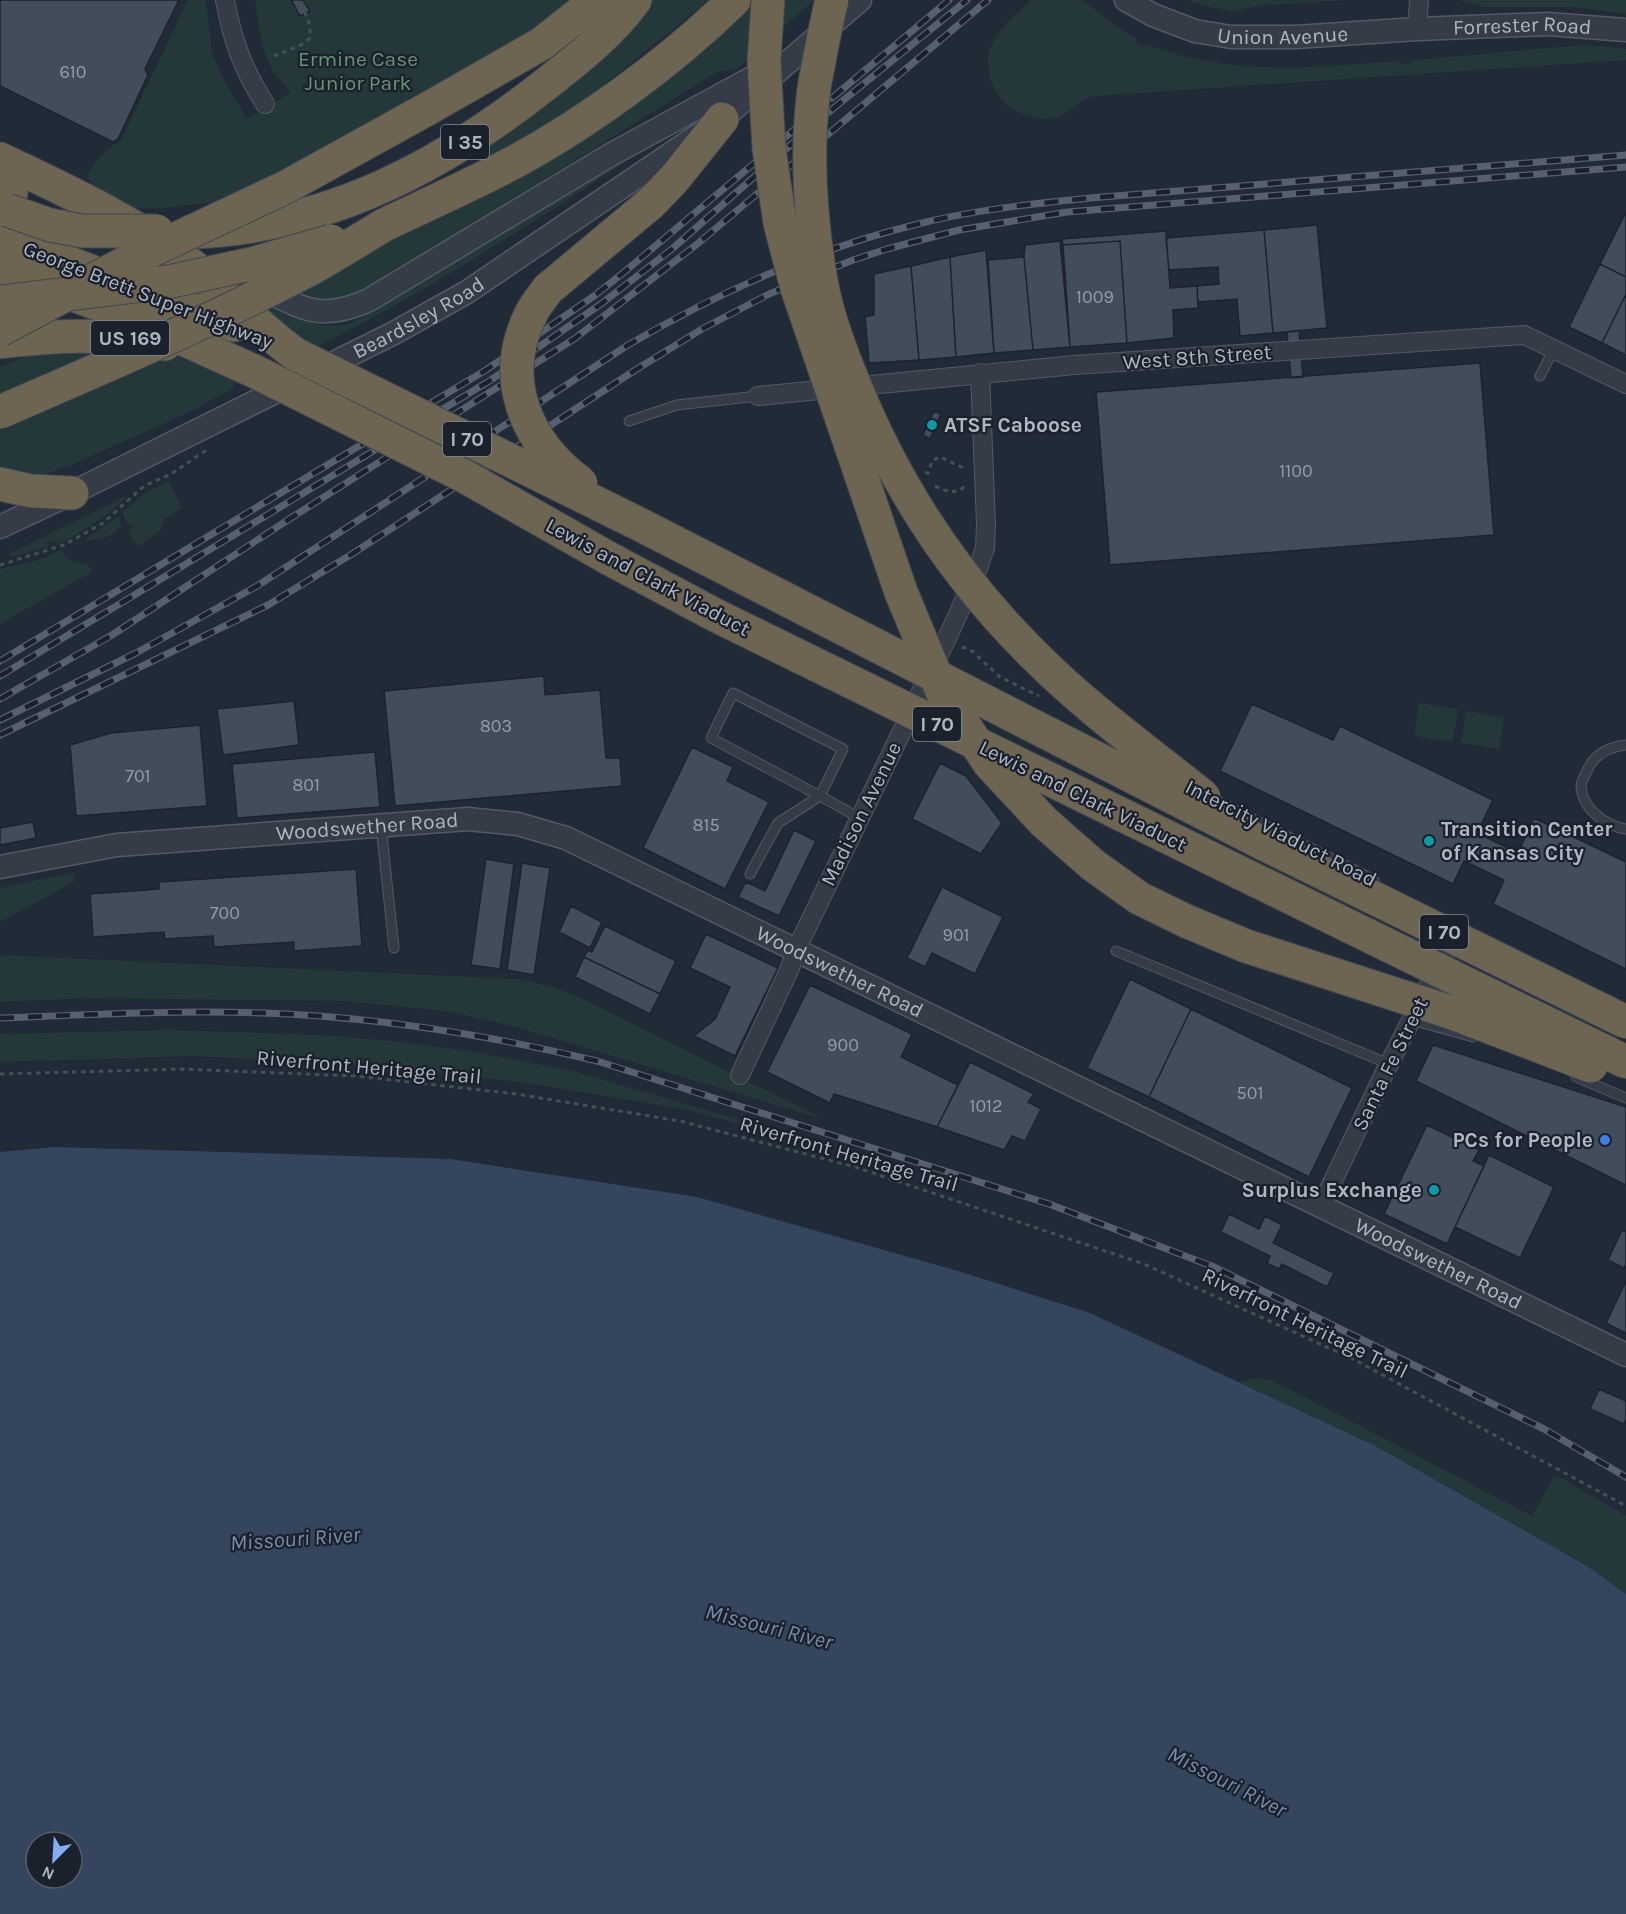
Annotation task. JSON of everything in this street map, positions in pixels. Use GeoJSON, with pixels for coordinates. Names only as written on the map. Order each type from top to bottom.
{"type":"FeatureCollection","features":[{"type":"Feature","properties":{"kind":"highway"},"geometry":{"type":"LineString","coordinates":[[0,330],[125,263],[243,205],[286,187],[429,108],[541,44],[597,0]]}},
{"type":"Feature","properties":{"kind":"highway","name":"I 35"},"geometry":{"type":"LineString","coordinates":[[144,229],[167,234],[224,231],[318,211],[368,194],[402,178],[458,146],[525,100],[573,62],[621,19],[635,0]]}},
{"type":"Feature","properties":{"kind":"highway","name":"I 35"},"geometry":{"type":"LineString","coordinates":[[0,302],[168,282],[216,273],[384,225],[504,168],[556,138],[607,104],[663,61],[735,0]]}},
{"type":"Feature","properties":{"kind":"highway"},"geometry":{"type":"LineString","coordinates":[[768,0],[764,61],[769,148],[774,193],[797,288],[901,592],[942,691],[989,763],[1044,822],[1093,865],[1139,898],[1246,946],[1453,1013],[1626,1079]]}},
{"type":"Feature","properties":{"kind":"highway"},"geometry":{"type":"LineString","coordinates":[[832,0],[813,98],[810,166],[814,227],[822,288],[837,342],[890,465],[956,569],[1036,658],[1089,705],[1262,843]]}},
{"type":"Feature","properties":{"kind":"highway"},"geometry":{"type":"LineString","coordinates":[[639,524],[572,477],[549,455],[529,427],[520,400],[517,368],[522,337],[532,311],[548,289],[651,203],[674,179],[722,119]]}},
{"type":"Feature","properties":{"kind":"highway"},"geometry":{"type":"LineString","coordinates":[[0,159],[144,229],[223,291],[295,354]]}},
{"type":"Feature","properties":{"kind":"highway"},"geometry":{"type":"LineString","coordinates":[[4,207],[88,218],[144,229]]}},
{"type":"Feature","properties":{"kind":"highway","name":"George Brett Super Highway"},"geometry":{"type":"LineString","coordinates":[[4,207],[204,313],[295,354]]}},
{"type":"Feature","properties":{"kind":"highway"},"geometry":{"type":"LineString","coordinates":[[0,412],[133,355],[232,308],[314,266],[384,225]]}},
{"type":"Feature","properties":{"kind":"highway","name":"George Brett Super Highway"},"geometry":{"type":"LineString","coordinates":[[0,268],[139,319],[256,372]]}},
{"type":"Feature","properties":{"kind":"highway","name":"US 169"},"geometry":{"type":"LineString","coordinates":[[0,342],[86,334],[142,339],[179,346],[256,372]]}},
{"type":"Feature","properties":{"kind":"highway"},"geometry":{"type":"LineString","coordinates":[[0,360],[63,335]]}},
{"type":"Feature","properties":{"kind":"highway","name":"I 70"},"geometry":{"type":"LineString","coordinates":[[295,354],[639,524],[1262,843],[1626,1022]]}},
{"type":"Feature","properties":{"kind":"highway","name":"Lewis and Clark Viaduct"},"geometry":{"type":"LineString","coordinates":[[256,372],[455,471],[610,559],[717,616],[1626,1062]]}},
{"type":"Feature","properties":{"kind":"highway"},"geometry":{"type":"LineString","coordinates":[[0,484],[31,491],[72,494]]}},
{"type":"Feature","properties":{"kind":"street"},"geometry":{"type":"LineString","coordinates":[[225,0],[237,49],[249,78],[265,104]]}},
{"type":"Feature","properties":{"kind":"street","name":"Beardsley Road"},"geometry":{"type":"LineString","coordinates":[[0,527],[72,494],[394,333],[467,292],[722,119],[860,0]]}},
{"type":"Feature","properties":{"kind":"street","name":"Union Avenue"},"geometry":{"type":"LineString","coordinates":[[1126,0],[1153,15],[1195,31],[1231,37],[1296,37],[1417,29]]}},
{"type":"Feature","properties":{"kind":"street"},"geometry":{"type":"LineString","coordinates":[[1417,29],[1419,0]]}},
{"type":"Feature","properties":{"kind":"street","name":"Forrester Road"},"geometry":{"type":"LineString","coordinates":[[1417,29],[1548,24],[1626,30]]}},
{"type":"Feature","properties":{"kind":"street","name":"Beardsley Road"},"geometry":{"type":"LineString","coordinates":[[144,229],[301,307],[317,312],[348,309],[369,300],[612,154],[801,51]]}},
{"type":"Feature","properties":{"kind":"street","name":"West 8th Street"},"geometry":{"type":"LineString","coordinates":[[758,396],[980,374],[1524,335],[1626,384]]}},
{"type":"Feature","properties":{"kind":"street","name":"Madison Avenue"},"geometry":{"type":"LineString","coordinates":[[740,1075],[790,968],[795,950],[941,662],[985,548],[980,374]]}},
{"type":"Feature","properties":{"kind":"street","name":"Woodswether Road"},"geometry":{"type":"LineString","coordinates":[[0,867],[117,845],[468,819],[518,824],[566,838],[1626,1355]]}},
{"type":"Feature","properties":{"kind":"street","name":"Santa Fe Street"},"geometry":{"type":"LineString","coordinates":[[1321,1206],[1460,923]]}},
{"type":"Feature","properties":{"kind":"lane"},"geometry":{"type":"LineString","coordinates":[[1540,376],[1554,349]]}},
{"type":"Feature","properties":{"kind":"lane"},"geometry":{"type":"LineString","coordinates":[[629,421],[677,405],[758,396]]}},
{"type":"Feature","properties":{"kind":"lane"},"geometry":{"type":"LineString","coordinates":[[750,874],[778,823],[820,796],[843,749],[733,693],[711,738],[820,796],[860,818]]}},
{"type":"Feature","properties":{"kind":"lane"},"geometry":{"type":"LineString","coordinates":[[1626,745],[1612,747],[1598,755],[1588,766],[1581,786],[1586,801],[1598,818],[1609,825],[1626,829]]}},
{"type":"Feature","properties":{"kind":"lane","name":"Intercity Viaduct Road"},"geometry":{"type":"LineString","coordinates":[[1150,768],[1382,884]]}},
{"type":"Feature","properties":{"kind":"lane"},"geometry":{"type":"LineString","coordinates":[[381,826],[394,948]]}},
{"type":"Feature","properties":{"kind":"lane"},"geometry":{"type":"LineString","coordinates":[[1116,951],[1389,1064]]}},
{"type":"Feature","properties":{"kind":"lane"},"geometry":{"type":"LineString","coordinates":[[1412,1020],[1479,1039]]}},
{"type":"Feature","properties":{"kind":"lane"},"geometry":{"type":"LineString","coordinates":[[1562,1071],[1626,1098]]}},
{"type":"Feature","properties":{"kind":"path"},"geometry":{"type":"LineString","coordinates":[[274,56],[309,39],[311,28],[297,0]]}},
{"type":"Feature","properties":{"kind":"path"},"geometry":{"type":"LineString","coordinates":[[968,470],[940,457],[932,461],[928,473],[929,482],[935,487],[948,491],[959,492],[969,484]]}},
{"type":"Feature","properties":{"kind":"path"},"geometry":{"type":"LineString","coordinates":[[919,474],[928,473]]}},
{"type":"Feature","properties":{"kind":"path","name":"Riverfront Heritage Trail"},"geometry":{"type":"LineString","coordinates":[[0,1074],[180,1069],[355,1076],[401,1081],[516,1094],[680,1121],[855,1167],[1144,1263],[1353,1359],[1626,1506]]}},
{"type":"Feature","properties":{"kind":"green space","name":"Ermine Case Junior Park"},"geometry":{"type":"Polygon","coordinates":[[[188,0],[206,0],[212,53],[225,82],[247,119],[291,92],[281,82],[268,61],[261,38],[255,0],[573,0],[418,123],[218,201],[151,208],[125,207],[115,204],[98,192],[87,175],[106,151],[120,142],[188,0]]]}},
{"type":"Feature","properties":{"kind":"green space"},"geometry":{"type":"Polygon","coordinates":[[[645,0],[709,0],[563,116],[487,159],[479,148],[645,0]]]}},
{"type":"Feature","properties":{"kind":"green space"},"geometry":{"type":"Polygon","coordinates":[[[754,0],[814,0],[737,69],[717,72],[358,296],[322,302],[300,295],[307,279],[754,0]]]}},
{"type":"Feature","properties":{"kind":"green space"},"geometry":{"type":"Polygon","coordinates":[[[1031,0],[1082,0],[1136,38],[1137,43],[1144,47],[1149,45],[1210,62],[1241,66],[1303,67],[1398,61],[1402,64],[1413,60],[1589,45],[1626,49],[1626,60],[1096,96],[1083,100],[1061,116],[1048,119],[1037,118],[1017,112],[1002,100],[992,83],[988,65],[989,51],[995,38],[1031,0]]]}},
{"type":"Feature","properties":{"kind":"green space"},"geometry":{"type":"Polygon","coordinates":[[[1186,0],[1350,0],[1264,5],[1233,11],[1186,0]]]}},
{"type":"Feature","properties":{"kind":"green space"},"geometry":{"type":"Polygon","coordinates":[[[1460,0],[1626,0],[1626,14],[1573,7],[1482,7],[1460,0]]]}},
{"type":"Feature","properties":{"kind":"green space"},"geometry":{"type":"Polygon","coordinates":[[[678,128],[456,270],[318,346],[285,330],[216,277],[279,311],[297,318],[331,326],[347,324],[364,316],[569,190],[678,128]]]}},
{"type":"Feature","properties":{"kind":"green space"},"geometry":{"type":"Polygon","coordinates":[[[150,348],[188,360],[238,382],[233,384],[235,388],[201,407],[71,465],[37,477],[0,477],[0,367],[32,354],[150,348]]]}},
{"type":"Feature","properties":{"kind":"green space"},"geometry":{"type":"Polygon","coordinates":[[[169,481],[182,508],[165,518],[160,531],[139,546],[129,535],[133,525],[127,523],[122,513],[144,493],[169,481]]]}},
{"type":"Feature","properties":{"kind":"green space"},"geometry":{"type":"Polygon","coordinates":[[[130,494],[95,523],[66,540],[56,544],[54,540],[47,543],[48,547],[11,557],[9,554],[130,494]]]}},
{"type":"Feature","properties":{"kind":"green space"},"geometry":{"type":"Polygon","coordinates":[[[118,517],[121,524],[115,532],[87,542],[84,540],[118,517]]]}},
{"type":"Feature","properties":{"kind":"green space"},"geometry":{"type":"Polygon","coordinates":[[[61,550],[72,561],[87,563],[92,572],[0,624],[0,569],[39,560],[61,550]]]}},
{"type":"Feature","properties":{"kind":"green space"},"geometry":{"type":"Polygon","coordinates":[[[1419,703],[1458,709],[1453,742],[1414,736],[1419,703]]]}},
{"type":"Feature","properties":{"kind":"green space"},"geometry":{"type":"Polygon","coordinates":[[[1466,711],[1504,717],[1499,749],[1461,743],[1466,711]]]}},
{"type":"Feature","properties":{"kind":"green space"},"geometry":{"type":"Polygon","coordinates":[[[75,872],[74,882],[0,922],[0,888],[75,872]]]}},
{"type":"Feature","properties":{"kind":"green space"},"geometry":{"type":"Polygon","coordinates":[[[0,955],[517,979],[553,987],[583,999],[826,1120],[516,1027],[451,1012],[348,1001],[91,998],[0,1002],[0,955]]]}},
{"type":"Feature","properties":{"kind":"green space"},"geometry":{"type":"Polygon","coordinates":[[[169,1030],[322,1035],[470,1051],[573,1071],[842,1150],[683,1109],[520,1082],[357,1064],[192,1056],[0,1062],[0,1034],[169,1030]]]}},
{"type":"Feature","properties":{"kind":"green space"},"geometry":{"type":"Polygon","coordinates":[[[1254,1378],[1270,1380],[1307,1398],[1532,1516],[1554,1476],[1563,1479],[1626,1516],[1626,1594],[1587,1566],[1377,1446],[1239,1382],[1254,1378]]]}},
{"type":"Feature","properties":{"kind":"water","name":"Missouri River"},"geometry":{"type":"Polygon","coordinates":[[[55,1147],[450,1159],[697,1197],[958,1271],[1090,1313],[1376,1446],[1587,1566],[1626,1594],[1626,1914],[0,1914],[0,1152],[55,1147]]]}},
{"type":"Feature","properties":{"kind":"building"},"geometry":{"type":"Polygon","coordinates":[[[0,0],[179,0],[145,69],[148,75],[118,139],[113,142],[0,86],[0,0]]]}},
{"type":"Feature","properties":{"kind":"building"},"geometry":{"type":"Polygon","coordinates":[[[291,0],[303,0],[310,11],[300,16],[291,0]]]}},
{"type":"Feature","properties":{"kind":"building"},"geometry":{"type":"Polygon","coordinates":[[[1626,212],[1626,277],[1600,264],[1626,212]]]}},
{"type":"Feature","properties":{"kind":"building"},"geometry":{"type":"Polygon","coordinates":[[[1317,225],[1327,328],[1273,333],[1264,230],[1317,225]]]}},
{"type":"Feature","properties":{"kind":"building"},"geometry":{"type":"Polygon","coordinates":[[[1264,230],[1273,333],[1240,336],[1237,299],[1198,302],[1197,286],[1219,284],[1218,267],[1169,270],[1166,238],[1264,230]]]}},
{"type":"Feature","properties":{"kind":"building"},"geometry":{"type":"Polygon","coordinates":[[[1166,231],[1170,288],[1197,286],[1198,308],[1173,310],[1174,338],[1127,343],[1120,241],[1063,245],[1062,239],[1166,231]]]}},
{"type":"Feature","properties":{"kind":"building"},"geometry":{"type":"Polygon","coordinates":[[[1060,241],[1070,347],[1033,350],[1024,257],[1025,245],[1060,241]]]}},
{"type":"Feature","properties":{"kind":"building"},"geometry":{"type":"Polygon","coordinates":[[[1120,241],[1127,343],[1070,347],[1063,245],[1120,241]]]}},
{"type":"Feature","properties":{"kind":"building"},"geometry":{"type":"Polygon","coordinates":[[[986,250],[994,353],[956,357],[950,257],[986,250]]]}},
{"type":"Feature","properties":{"kind":"building"},"geometry":{"type":"Polygon","coordinates":[[[950,257],[956,357],[919,360],[911,266],[950,257]]]}},
{"type":"Feature","properties":{"kind":"building"},"geometry":{"type":"Polygon","coordinates":[[[1024,257],[1033,350],[994,353],[988,260],[1024,257]]]}},
{"type":"Feature","properties":{"kind":"building"},"geometry":{"type":"Polygon","coordinates":[[[1600,264],[1626,277],[1626,294],[1602,343],[1569,327],[1600,264]]]}},
{"type":"Feature","properties":{"kind":"building"},"geometry":{"type":"Polygon","coordinates":[[[911,266],[919,360],[869,363],[865,317],[874,315],[874,274],[911,266]]]}},
{"type":"Feature","properties":{"kind":"building"},"geometry":{"type":"Polygon","coordinates":[[[1626,294],[1626,355],[1602,343],[1626,294]]]}},
{"type":"Feature","properties":{"kind":"building"},"geometry":{"type":"Polygon","coordinates":[[[1299,331],[1303,377],[1291,378],[1287,332],[1299,331]]]}},
{"type":"Feature","properties":{"kind":"building"},"geometry":{"type":"Polygon","coordinates":[[[1480,363],[1494,535],[1110,565],[1096,392],[1480,363]]]}},
{"type":"Feature","properties":{"kind":"building","name":"ATSF Caboose"},"geometry":{"type":"Polygon","coordinates":[[[934,411],[941,414],[930,439],[923,435],[934,411]]]}},
{"type":"Feature","properties":{"kind":"building"},"geometry":{"type":"Polygon","coordinates":[[[544,676],[545,695],[600,690],[606,758],[620,758],[622,786],[395,806],[384,691],[544,676]]]}},
{"type":"Feature","properties":{"kind":"building"},"geometry":{"type":"Polygon","coordinates":[[[294,701],[299,745],[223,755],[217,709],[294,701]]]}},
{"type":"Feature","properties":{"kind":"building","name":"Transition Center of Kansas City"},"geometry":{"type":"Polygon","coordinates":[[[1252,704],[1333,740],[1340,726],[1493,800],[1477,833],[1518,853],[1534,818],[1626,862],[1626,969],[1493,904],[1504,880],[1464,861],[1453,884],[1220,771],[1252,704]]]}},
{"type":"Feature","properties":{"kind":"building"},"geometry":{"type":"Polygon","coordinates":[[[200,725],[207,806],[76,816],[70,745],[111,733],[200,725]]]}},
{"type":"Feature","properties":{"kind":"building"},"geometry":{"type":"Polygon","coordinates":[[[692,747],[733,767],[727,781],[769,802],[725,889],[643,848],[692,747]]]}},
{"type":"Feature","properties":{"kind":"building"},"geometry":{"type":"Polygon","coordinates":[[[375,752],[380,807],[237,818],[232,764],[375,752]]]}},
{"type":"Feature","properties":{"kind":"building"},"geometry":{"type":"Polygon","coordinates":[[[940,763],[966,776],[1002,823],[981,854],[912,819],[940,763]]]}},
{"type":"Feature","properties":{"kind":"building"},"geometry":{"type":"Polygon","coordinates":[[[33,822],[36,838],[0,845],[0,828],[33,822]]]}},
{"type":"Feature","properties":{"kind":"building"},"geometry":{"type":"Polygon","coordinates":[[[794,830],[816,841],[779,916],[738,897],[746,882],[765,891],[794,830]]]}},
{"type":"Feature","properties":{"kind":"building"},"geometry":{"type":"Polygon","coordinates":[[[486,859],[514,864],[500,969],[471,965],[486,859]]]}},
{"type":"Feature","properties":{"kind":"building"},"geometry":{"type":"Polygon","coordinates":[[[522,863],[550,868],[534,975],[507,970],[522,863]]]}},
{"type":"Feature","properties":{"kind":"building"},"geometry":{"type":"Polygon","coordinates":[[[356,869],[362,946],[294,951],[294,942],[214,947],[213,936],[165,939],[164,932],[93,937],[90,894],[159,889],[159,882],[356,869]]]}},
{"type":"Feature","properties":{"kind":"building"},"geometry":{"type":"Polygon","coordinates":[[[942,887],[1003,917],[975,974],[932,953],[925,967],[907,958],[942,887]]]}},
{"type":"Feature","properties":{"kind":"building"},"geometry":{"type":"Polygon","coordinates":[[[571,906],[602,922],[590,948],[559,932],[571,906]]]}},
{"type":"Feature","properties":{"kind":"building"},"geometry":{"type":"Polygon","coordinates":[[[605,926],[676,961],[660,994],[584,957],[588,950],[592,952],[605,926]]]}},
{"type":"Feature","properties":{"kind":"building"},"geometry":{"type":"Polygon","coordinates":[[[706,934],[778,968],[735,1056],[694,1036],[715,1019],[730,987],[690,968],[706,934]]]}},
{"type":"Feature","properties":{"kind":"building"},"geometry":{"type":"Polygon","coordinates":[[[584,957],[660,994],[650,1014],[575,977],[584,957]]]}},
{"type":"Feature","properties":{"kind":"building"},"geometry":{"type":"Polygon","coordinates":[[[1130,979],[1191,1009],[1149,1097],[1087,1068],[1130,979]]]}},
{"type":"Feature","properties":{"kind":"building"},"geometry":{"type":"Polygon","coordinates":[[[810,985],[912,1034],[901,1057],[958,1085],[937,1127],[834,1094],[830,1103],[767,1072],[810,985]]]}},
{"type":"Feature","properties":{"kind":"building"},"geometry":{"type":"Polygon","coordinates":[[[1191,1009],[1352,1088],[1309,1177],[1149,1097],[1191,1009]]]}},
{"type":"Feature","properties":{"kind":"building"},"geometry":{"type":"Polygon","coordinates":[[[1433,1045],[1626,1107],[1626,1185],[1416,1081],[1433,1045]]]}},
{"type":"Feature","properties":{"kind":"building"},"geometry":{"type":"Polygon","coordinates":[[[970,1062],[1034,1094],[1028,1102],[1041,1109],[1025,1141],[1012,1136],[1004,1150],[937,1127],[970,1062]]]}},
{"type":"Feature","properties":{"kind":"building","name":"Surplus Exchange"},"geometry":{"type":"Polygon","coordinates":[[[1427,1125],[1479,1150],[1473,1161],[1484,1166],[1447,1244],[1384,1214],[1427,1125]]]}},
{"type":"Feature","properties":{"kind":"building"},"geometry":{"type":"Polygon","coordinates":[[[1489,1155],[1554,1187],[1520,1258],[1455,1227],[1489,1155]]]}},
{"type":"Feature","properties":{"kind":"building"},"geometry":{"type":"Polygon","coordinates":[[[1229,1214],[1259,1229],[1265,1216],[1282,1225],[1273,1243],[1334,1273],[1327,1287],[1282,1264],[1279,1269],[1267,1263],[1270,1256],[1221,1232],[1229,1214]]]}},
{"type":"Feature","properties":{"kind":"building"},"geometry":{"type":"Polygon","coordinates":[[[1622,1230],[1626,1232],[1624,1268],[1608,1260],[1622,1230]]]}},
{"type":"Feature","properties":{"kind":"building"},"geometry":{"type":"Polygon","coordinates":[[[1626,1281],[1626,1333],[1606,1323],[1626,1281]]]}},
{"type":"Feature","properties":{"kind":"building"},"geometry":{"type":"Polygon","coordinates":[[[1599,1389],[1626,1401],[1624,1424],[1590,1409],[1599,1389]]]}},
{"type":"Feature","properties":{"kind":"railway"},"geometry":{"type":"LineString","coordinates":[[832,98],[949,0]]}},
{"type":"Feature","properties":{"kind":"railway"},"geometry":{"type":"LineString","coordinates":[[0,676],[491,380],[601,304],[672,249],[819,120],[967,0]]}},
{"type":"Feature","properties":{"kind":"railway"},"geometry":{"type":"LineString","coordinates":[[0,699],[112,635],[294,516],[574,339],[696,245],[988,0]]}},
{"type":"Feature","properties":{"kind":"railway"},"geometry":{"type":"LineString","coordinates":[[0,661],[486,370],[594,296],[795,129]]}},
{"type":"Feature","properties":{"kind":"railway"},"geometry":{"type":"LineString","coordinates":[[0,720],[136,653],[257,586],[628,345],[732,290],[839,247],[936,220],[980,211],[1046,203],[1626,155]]}},
{"type":"Feature","properties":{"kind":"railway"},"geometry":{"type":"LineString","coordinates":[[0,735],[268,605],[352,554],[702,329],[769,294],[853,260],[959,230],[1067,212],[1626,167]]}},
{"type":"Feature","properties":{"kind":"railway"},"geometry":{"type":"LineString","coordinates":[[0,1018],[199,1012],[319,1016],[459,1033],[597,1061],[1049,1204],[1214,1267],[1544,1429],[1626,1477]]}},
{"type":"Feature","properties":{"kind":"place","name":"ATSF Caboose"},"geometry":{"type":"Point","coordinates":[932,425]}},
{"type":"Feature","properties":{"kind":"place","name":"Transition Center of Kansas City"},"geometry":{"type":"Point","coordinates":[1429,841]}},
{"type":"Feature","properties":{"kind":"place","name":"PCs for People"},"geometry":{"type":"Point","coordinates":[1605,1140]}},
{"type":"Feature","properties":{"kind":"place","name":"Surplus Exchange"},"geometry":{"type":"Point","coordinates":[1434,1190]}}]}
